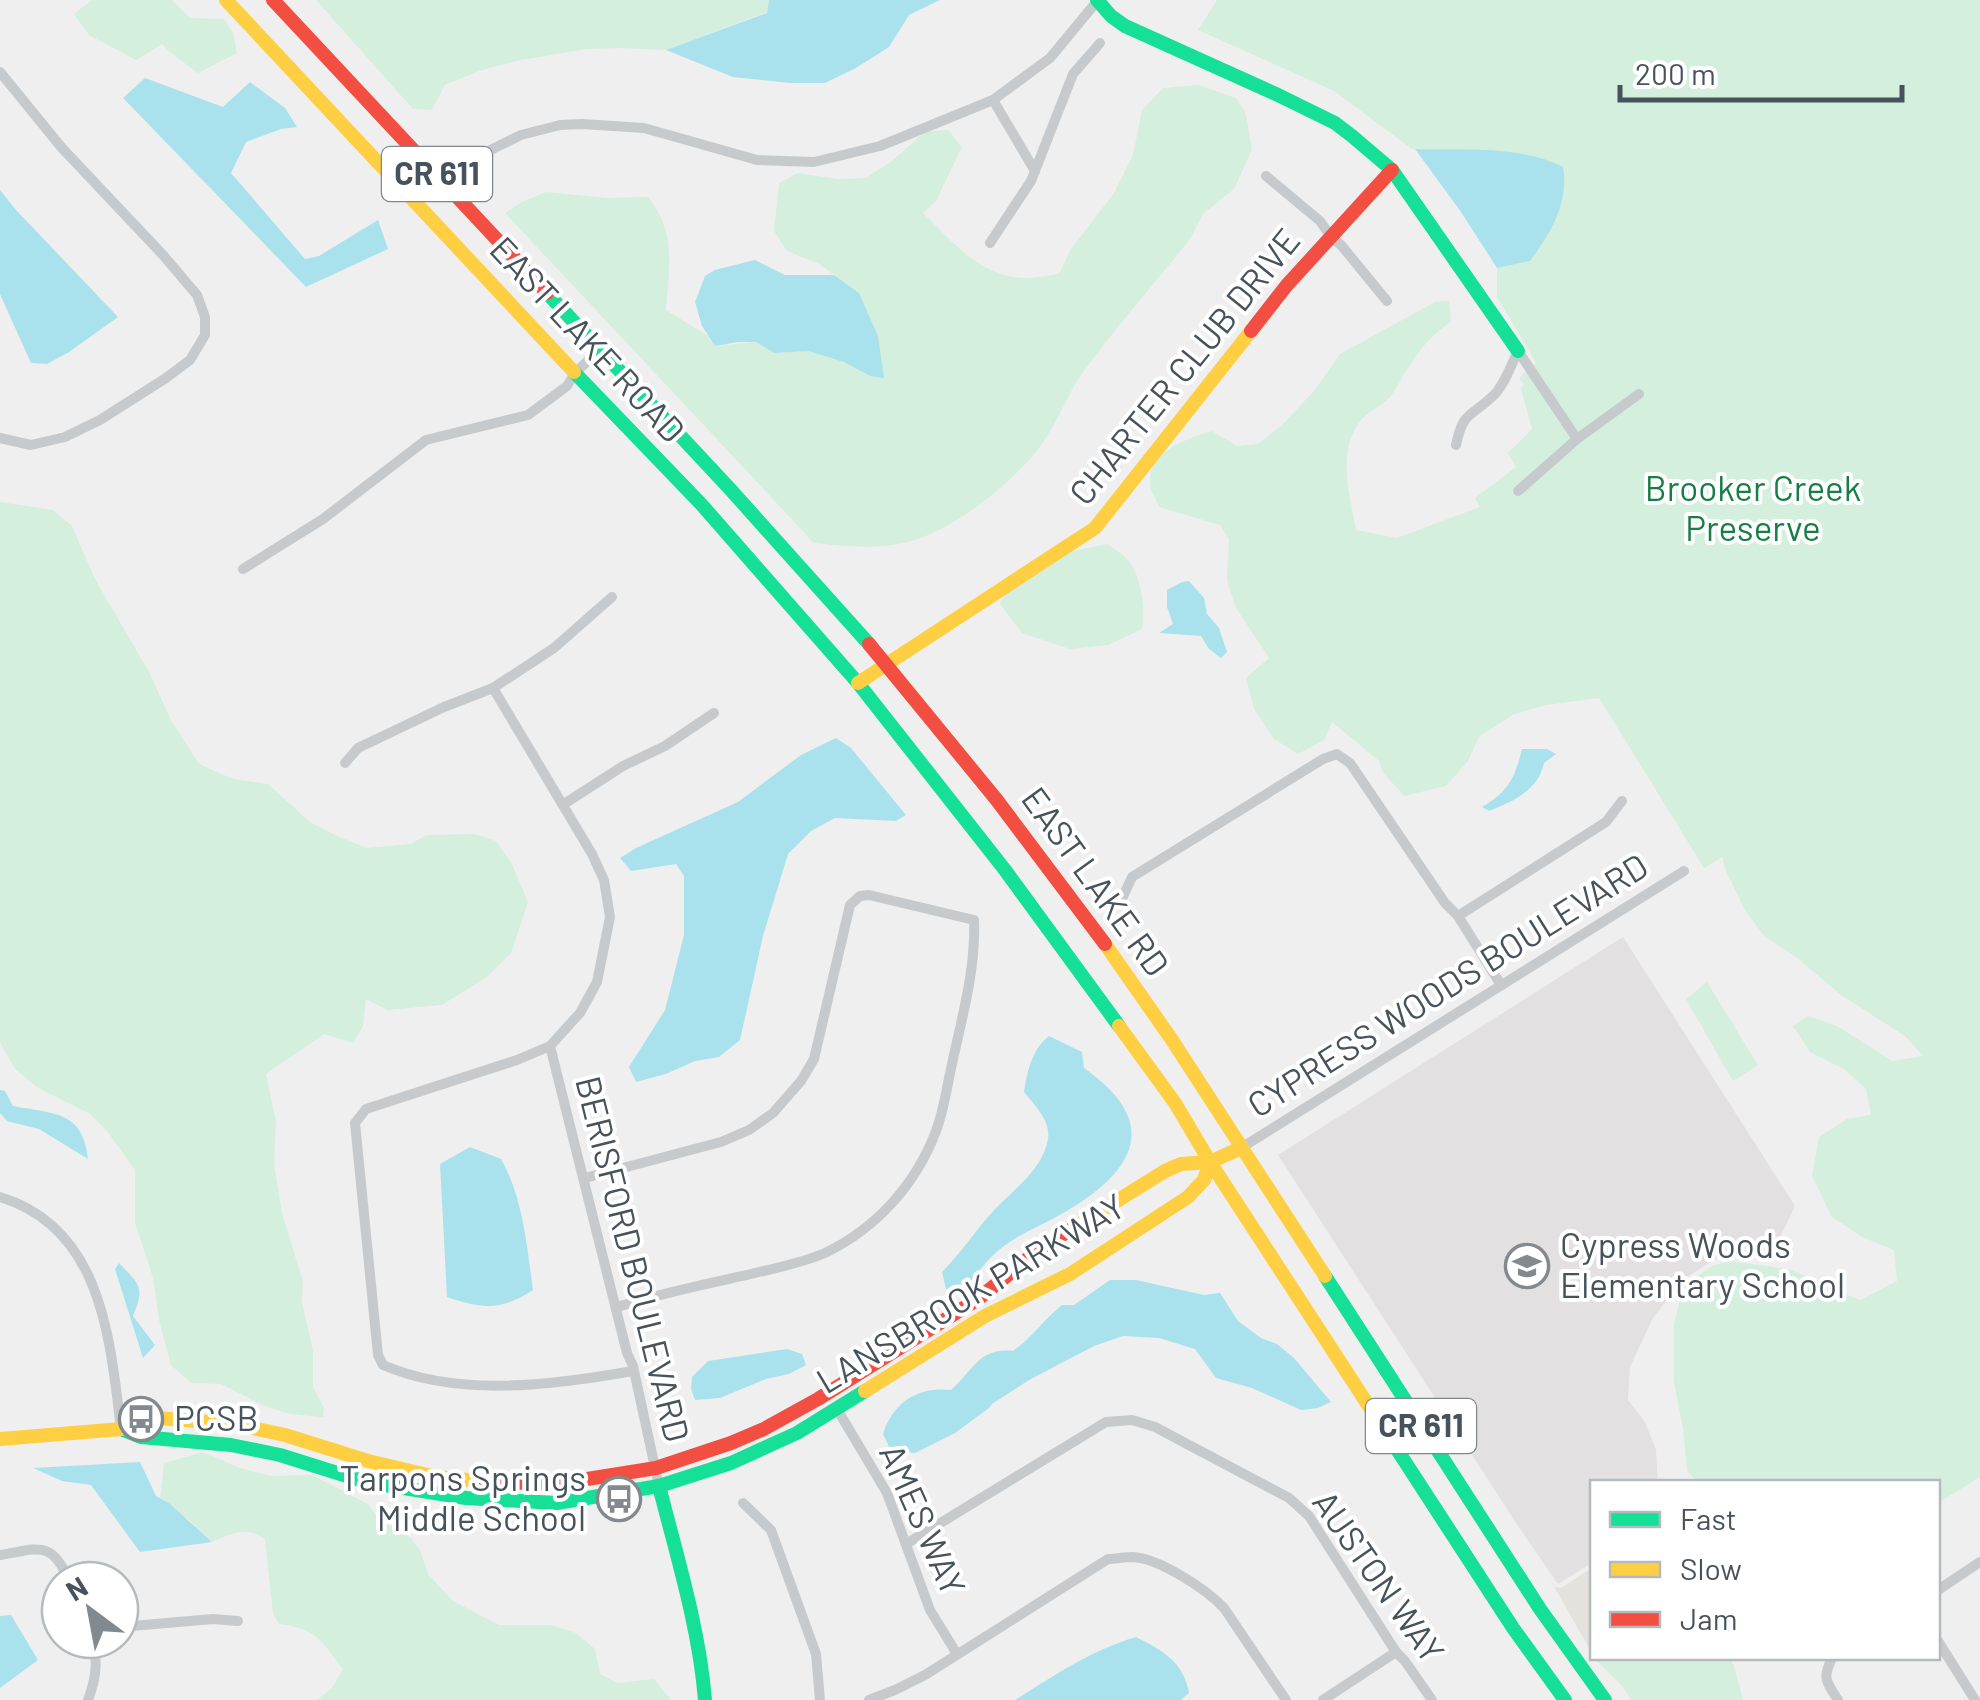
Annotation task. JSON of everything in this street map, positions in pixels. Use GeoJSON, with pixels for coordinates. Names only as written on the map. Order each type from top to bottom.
{"type":"FeatureCollection","features":[{"type":"Feature","properties":{"kind":"main road","name":"EAST LAKE ROAD"},"geometry":{"type":"LineString","coordinates":[[226,0],[701,504],[858,683]]}},
{"type":"Feature","properties":{"kind":"main road","name":"EAST LAKE ROAD"},"geometry":{"type":"LineString","coordinates":[[273,0],[730,489],[886,663]]}},
{"type":"Feature","properties":{"kind":"main road"},"geometry":{"type":"LineString","coordinates":[[1098,0],[1125,26],[1335,123],[1392,170],[1518,351]]}},
{"type":"Feature","properties":{"kind":"main road","name":"CHARTER CLUB DRIVE"},"geometry":{"type":"LineString","coordinates":[[858,683],[1095,528],[1287,285],[1392,170]]}},
{"type":"Feature","properties":{"kind":"main road","name":"EAST LAKE RD"},"geometry":{"type":"LineString","coordinates":[[886,663],[996,798],[1126,973],[1240,1148]]}},
{"type":"Feature","properties":{"kind":"main road","name":"EAST LAKE RD"},"geometry":{"type":"LineString","coordinates":[[858,683],[1004,870],[1175,1103],[1210,1162]]}},
{"type":"Feature","properties":{"kind":"main road"},"geometry":{"type":"LineString","coordinates":[[1210,1162],[1240,1148]]}},
{"type":"Feature","properties":{"kind":"main road","name":"CR 611"},"geometry":{"type":"LineString","coordinates":[[1240,1148],[1540,1609],[1605,1700]]}},
{"type":"Feature","properties":{"kind":"main road","name":"CR 611"},"geometry":{"type":"LineString","coordinates":[[1210,1162],[1512,1628],[1565,1700]]}},
{"type":"Feature","properties":{"kind":"main road","name":"LANSBROOK PARKWAY"},"geometry":{"type":"LineString","coordinates":[[0,1439],[120,1429],[146,1417],[234,1424],[368,1461],[462,1480],[556,1484],[656,1468],[711,1451],[794,1414],[978,1299],[1041,1248],[1166,1171],[1181,1164],[1210,1162],[1204,1180],[1188,1196],[1070,1274],[985,1316],[797,1433],[753,1454],[659,1486],[557,1503],[466,1498],[366,1482],[280,1455],[231,1445],[141,1437],[120,1429]]}},
{"type":"Feature","properties":{"kind":"main road"},"geometry":{"type":"LineString","coordinates":[[659,1486],[695,1630],[705,1700]]}},
{"type":"Feature","properties":{"kind":"street"},"geometry":{"type":"LineString","coordinates":[[476,157],[520,135],[582,124],[644,128],[756,160],[814,162],[880,146],[994,100],[1050,58],[1098,0]]}},
{"type":"Feature","properties":{"kind":"street"},"geometry":{"type":"LineString","coordinates":[[990,244],[1031,182],[1073,74],[1100,43]]}},
{"type":"Feature","properties":{"kind":"street"},"geometry":{"type":"LineString","coordinates":[[0,73],[62,148],[197,295],[205,317],[205,335],[190,360],[166,378],[65,438],[31,445],[0,438]]}},
{"type":"Feature","properties":{"kind":"street"},"geometry":{"type":"LineString","coordinates":[[994,100],[1035,171]]}},
{"type":"Feature","properties":{"kind":"street"},"geometry":{"type":"LineString","coordinates":[[1266,176],[1320,221],[1387,301]]}},
{"type":"Feature","properties":{"kind":"street"},"geometry":{"type":"LineString","coordinates":[[243,569],[324,519],[426,440],[528,415],[567,386],[599,350]]}},
{"type":"Feature","properties":{"kind":"street"},"geometry":{"type":"LineString","coordinates":[[1456,445],[1460,424],[1474,408],[1493,396],[1518,351],[1577,439]]}},
{"type":"Feature","properties":{"kind":"street"},"geometry":{"type":"LineString","coordinates":[[1518,491],[1577,439],[1639,394]]}},
{"type":"Feature","properties":{"kind":"street"},"geometry":{"type":"LineString","coordinates":[[345,763],[358,748],[493,688],[554,648],[612,596]]}},
{"type":"Feature","properties":{"kind":"street"},"geometry":{"type":"LineString","coordinates":[[493,688],[592,854],[604,880],[610,917],[597,982],[580,1013],[550,1046],[366,1109],[355,1123],[378,1354],[383,1364],[393,1369],[437,1380],[512,1387],[633,1371]]}},
{"type":"Feature","properties":{"kind":"street"},"geometry":{"type":"LineString","coordinates":[[564,804],[714,713]]}},
{"type":"Feature","properties":{"kind":"street"},"geometry":{"type":"LineString","coordinates":[[1121,901],[1132,876],[1322,758],[1337,754],[1350,763],[1445,904],[1458,916],[1501,985]]}},
{"type":"Feature","properties":{"kind":"street"},"geometry":{"type":"LineString","coordinates":[[1458,916],[1606,822],[1622,800]]}},
{"type":"Feature","properties":{"kind":"street","name":"CYPRESS WOODS BOULEVARD"},"geometry":{"type":"LineString","coordinates":[[1240,1148],[1684,871]]}},
{"type":"Feature","properties":{"kind":"street"},"geometry":{"type":"LineString","coordinates":[[584,1178],[735,1138],[773,1113],[814,1059],[850,905],[860,896],[974,920],[971,975],[938,1128],[909,1184],[880,1217],[822,1254],[617,1307]]}},
{"type":"Feature","properties":{"kind":"street","name":"BERISFORD BOULEVARD"},"geometry":{"type":"LineString","coordinates":[[550,1046],[659,1486]]}},
{"type":"Feature","properties":{"kind":"street"},"geometry":{"type":"LineString","coordinates":[[0,1197],[59,1233],[90,1276],[107,1326],[120,1429]]}},
{"type":"Feature","properties":{"kind":"street","name":"AMES WAY"},"geometry":{"type":"LineString","coordinates":[[837,1409],[887,1493],[930,1610],[957,1654]]}},
{"type":"Feature","properties":{"kind":"street","name":"AUSTON WAY"},"geometry":{"type":"LineString","coordinates":[[906,1544],[1095,1428],[1106,1422],[1132,1420],[1184,1441],[1289,1498],[1309,1516],[1396,1652],[1432,1700]]}},
{"type":"Feature","properties":{"kind":"street"},"geometry":{"type":"LineString","coordinates":[[743,1503],[771,1530],[778,1547],[816,1654],[820,1700]]}},
{"type":"Feature","properties":{"kind":"street"},"geometry":{"type":"LineString","coordinates":[[0,1555],[39,1549],[56,1554],[59,1560]]}},
{"type":"Feature","properties":{"kind":"street"},"geometry":{"type":"LineString","coordinates":[[869,1700],[925,1675],[1108,1559],[1132,1557],[1152,1561],[1212,1596],[1286,1700]]}},
{"type":"Feature","properties":{"kind":"street"},"geometry":{"type":"LineString","coordinates":[[1940,1589],[1980,1562]]}},
{"type":"Feature","properties":{"kind":"street"},"geometry":{"type":"LineString","coordinates":[[140,1626],[213,1620],[238,1622]]}},
{"type":"Feature","properties":{"kind":"street"},"geometry":{"type":"LineString","coordinates":[[1940,1644],[1975,1700]]}},
{"type":"Feature","properties":{"kind":"street"},"geometry":{"type":"LineString","coordinates":[[1324,1700],[1396,1652]]}},
{"type":"Feature","properties":{"kind":"street"},"geometry":{"type":"LineString","coordinates":[[88,1700],[97,1660]]}},
{"type":"Feature","properties":{"kind":"street"},"geometry":{"type":"LineString","coordinates":[[1831,1660],[1824,1674],[1838,1700]]}},
{"type":"Feature","properties":{"kind":"shaded area","name":"Cypress Woods Elementary School"},"geometry":{"type":"Polygon","coordinates":[[[1623,937],[1795,1206],[1773,1252],[1728,1251],[1682,1280],[1653,1318],[1630,1367],[1628,1400],[1645,1422],[1656,1450],[1658,1480],[1590,1480],[1590,1564],[1558,1584],[1278,1155],[1623,937]]]}},
{"type":"Feature","properties":{"kind":"shaded area"},"geometry":{"type":"Polygon","coordinates":[[[1590,1569],[1590,1650],[1548,1576],[1555,1587],[1561,1588],[1590,1569]]]}},
{"type":"Feature","properties":{"kind":"green space"},"geometry":{"type":"Polygon","coordinates":[[[92,0],[172,0],[190,18],[224,19],[233,33],[237,53],[198,73],[162,44],[136,60],[89,35],[74,14],[92,0]]]}},
{"type":"Feature","properties":{"kind":"green space"},"geometry":{"type":"Polygon","coordinates":[[[316,0],[769,0],[767,12],[666,50],[587,49],[479,71],[445,85],[432,110],[413,109],[316,0]]]}},
{"type":"Feature","properties":{"kind":"green space","name":"Brooker Creek Preserve"},"geometry":{"type":"Polygon","coordinates":[[[1217,0],[1980,0],[1980,1477],[1940,1502],[1940,1480],[1696,1480],[1687,1471],[1674,1383],[1674,1324],[1683,1286],[1714,1265],[1732,1261],[1793,1270],[1860,1300],[1897,1281],[1894,1250],[1862,1237],[1832,1217],[1812,1176],[1819,1137],[1847,1119],[1871,1115],[1866,1089],[1844,1069],[1810,1052],[1793,1026],[1808,1016],[1837,1026],[1892,1061],[1923,1056],[1905,1036],[1841,995],[1795,956],[1765,937],[1746,912],[1722,857],[1704,868],[1599,698],[1514,714],[1479,737],[1468,761],[1446,786],[1404,796],[1382,771],[1379,761],[1332,722],[1324,740],[1298,754],[1274,739],[1254,709],[1246,678],[1269,658],[1236,608],[1227,580],[1229,539],[1220,525],[1159,507],[1150,485],[1155,464],[1170,448],[1212,431],[1237,446],[1258,444],[1314,391],[1340,354],[1435,302],[1449,301],[1451,322],[1424,346],[1390,397],[1354,430],[1347,458],[1348,487],[1356,530],[1397,538],[1480,507],[1475,498],[1516,467],[1508,453],[1532,429],[1521,389],[1524,384],[1519,378],[1536,363],[1497,297],[1497,268],[1530,261],[1550,229],[1532,156],[1412,149],[1334,91],[1198,30],[1217,0]]]}},
{"type":"Feature","properties":{"kind":"green space"},"geometry":{"type":"Polygon","coordinates":[[[1199,85],[1236,98],[1246,114],[1252,150],[1234,189],[1203,214],[1190,239],[1078,380],[1047,436],[1014,476],[957,520],[898,544],[866,547],[814,543],[505,213],[546,192],[607,198],[648,197],[667,237],[666,310],[708,336],[715,346],[756,342],[774,353],[808,351],[844,361],[870,376],[859,293],[819,264],[787,251],[774,231],[779,183],[798,173],[837,179],[866,178],[921,135],[948,130],[962,147],[936,201],[923,213],[969,256],[996,272],[1027,278],[1059,274],[1071,249],[1114,193],[1133,155],[1142,110],[1163,88],[1199,85]]]}},
{"type":"Feature","properties":{"kind":"green space"},"geometry":{"type":"Polygon","coordinates":[[[0,502],[53,510],[72,526],[95,579],[199,764],[233,779],[268,784],[310,822],[367,848],[411,844],[426,835],[475,834],[496,841],[512,864],[528,902],[511,953],[488,976],[442,1005],[387,1010],[366,999],[363,1026],[353,1043],[324,1034],[266,1074],[276,1121],[274,1164],[282,1213],[303,1282],[302,1302],[313,1351],[313,1387],[324,1408],[323,1417],[289,1414],[221,1384],[191,1383],[171,1365],[153,1278],[135,1223],[135,1170],[90,1114],[38,1088],[15,1069],[0,1042],[0,502]]]}},
{"type":"Feature","properties":{"kind":"green space"},"geometry":{"type":"Polygon","coordinates":[[[1107,544],[1125,557],[1136,573],[1143,602],[1142,629],[1108,645],[1070,649],[1022,633],[1000,604],[1005,593],[1068,552],[1107,544]]]}},
{"type":"Feature","properties":{"kind":"green space"},"geometry":{"type":"Polygon","coordinates":[[[1707,982],[1758,1065],[1733,1081],[1686,999],[1707,982]]]}},
{"type":"Feature","properties":{"kind":"green space"},"geometry":{"type":"Polygon","coordinates":[[[203,1452],[271,1476],[312,1475],[368,1504],[379,1519],[411,1538],[421,1552],[428,1574],[453,1601],[499,1625],[551,1625],[576,1633],[595,1649],[600,1674],[617,1683],[654,1679],[671,1700],[317,1700],[332,1688],[343,1669],[323,1643],[302,1629],[279,1624],[273,1614],[265,1539],[245,1532],[212,1542],[160,1499],[164,1463],[203,1452]]]}},
{"type":"Feature","properties":{"kind":"green space"},"geometry":{"type":"Polygon","coordinates":[[[1596,1660],[1731,1660],[1743,1700],[1631,1700],[1596,1660]]]}},
{"type":"Feature","properties":{"kind":"water"},"geometry":{"type":"Polygon","coordinates":[[[769,0],[940,0],[909,15],[889,47],[825,83],[733,77],[666,50],[767,13],[769,0]]]}},
{"type":"Feature","properties":{"kind":"water"},"geometry":{"type":"Polygon","coordinates":[[[145,78],[223,107],[250,82],[285,108],[297,127],[246,142],[231,173],[305,259],[319,256],[378,220],[388,249],[306,287],[123,98],[145,78]]]}},
{"type":"Feature","properties":{"kind":"water"},"geometry":{"type":"Polygon","coordinates":[[[1415,149],[1509,152],[1563,167],[1563,193],[1557,217],[1530,261],[1497,268],[1415,149]]]}},
{"type":"Feature","properties":{"kind":"water"},"geometry":{"type":"Polygon","coordinates":[[[0,190],[118,317],[47,364],[31,363],[0,294],[0,190]]]}},
{"type":"Feature","properties":{"kind":"water"},"geometry":{"type":"Polygon","coordinates":[[[755,260],[785,275],[834,275],[859,293],[878,336],[884,378],[808,351],[774,353],[756,342],[715,346],[702,326],[695,302],[705,276],[755,260]]]}},
{"type":"Feature","properties":{"kind":"water"},"geometry":{"type":"Polygon","coordinates":[[[1189,581],[1204,598],[1207,614],[1219,628],[1227,652],[1221,658],[1201,636],[1159,633],[1173,624],[1167,590],[1189,581]]]}},
{"type":"Feature","properties":{"kind":"water"},"geometry":{"type":"Polygon","coordinates":[[[836,738],[851,748],[906,815],[896,821],[835,818],[811,831],[788,854],[763,936],[740,1040],[719,1057],[695,1061],[636,1082],[629,1067],[665,1010],[684,935],[684,876],[676,864],[631,871],[620,858],[738,802],[801,755],[836,738]]]}},
{"type":"Feature","properties":{"kind":"water"},"geometry":{"type":"Polygon","coordinates":[[[1522,749],[1547,749],[1556,754],[1544,763],[1536,781],[1523,794],[1489,811],[1482,807],[1509,783],[1522,749]]]}},
{"type":"Feature","properties":{"kind":"water"},"geometry":{"type":"Polygon","coordinates":[[[1049,1036],[1082,1052],[1084,1068],[1124,1107],[1131,1126],[1130,1145],[1123,1162],[1090,1196],[1004,1246],[968,1286],[946,1289],[942,1272],[1031,1173],[1044,1151],[1047,1125],[1024,1092],[1034,1054],[1049,1036]]]}},
{"type":"Feature","properties":{"kind":"water"},"geometry":{"type":"Polygon","coordinates":[[[0,1090],[5,1091],[13,1106],[53,1113],[73,1123],[85,1143],[88,1159],[39,1129],[7,1121],[0,1113],[0,1090]]]}},
{"type":"Feature","properties":{"kind":"water"},"geometry":{"type":"Polygon","coordinates":[[[470,1147],[501,1159],[523,1223],[533,1290],[501,1305],[481,1306],[447,1297],[440,1164],[470,1147]]]}},
{"type":"Feature","properties":{"kind":"water"},"geometry":{"type":"Polygon","coordinates":[[[119,1263],[138,1287],[139,1299],[133,1316],[155,1345],[143,1358],[115,1269],[119,1263]]]}},
{"type":"Feature","properties":{"kind":"water"},"geometry":{"type":"Polygon","coordinates":[[[1110,1280],[1136,1280],[1204,1295],[1220,1293],[1238,1321],[1294,1358],[1331,1402],[1301,1410],[1252,1388],[1216,1378],[1195,1349],[1159,1338],[1123,1336],[1094,1346],[1029,1380],[955,1433],[915,1453],[891,1451],[883,1434],[900,1405],[927,1391],[951,1390],[984,1357],[1013,1351],[1062,1305],[1074,1305],[1110,1280]]]}},
{"type":"Feature","properties":{"kind":"water"},"geometry":{"type":"Polygon","coordinates":[[[787,1349],[802,1354],[806,1365],[720,1398],[695,1400],[692,1377],[708,1361],[787,1349]]]}},
{"type":"Feature","properties":{"kind":"water"},"geometry":{"type":"Polygon","coordinates":[[[140,1462],[156,1496],[212,1542],[140,1552],[91,1485],[62,1481],[33,1468],[140,1462]]]}},
{"type":"Feature","properties":{"kind":"water"},"geometry":{"type":"Polygon","coordinates":[[[11,1615],[38,1660],[0,1688],[0,1616],[11,1615]]]}},
{"type":"Feature","properties":{"kind":"water"},"geometry":{"type":"Polygon","coordinates":[[[1136,1637],[1177,1665],[1189,1693],[1181,1700],[1015,1700],[1088,1656],[1136,1637]]]}},
{"type":"Feature","properties":{"kind":"traffic: fast"},"geometry":{"type":"LineString","coordinates":[[1097,0],[1125,26],[1278,95],[1335,123],[1352,136],[1392,170],[1518,351]]}},
{"type":"Feature","properties":{"kind":"traffic: fast"},"geometry":{"type":"LineString","coordinates":[[547,293],[869,644]]}},
{"type":"Feature","properties":{"kind":"traffic: fast"},"geometry":{"type":"LineString","coordinates":[[574,372],[701,504],[858,683],[1005,870],[1119,1026]]}},
{"type":"Feature","properties":{"kind":"traffic: fast"},"geometry":{"type":"LineString","coordinates":[[1325,1276],[1540,1609],[1605,1700]]}},
{"type":"Feature","properties":{"kind":"traffic: fast"},"geometry":{"type":"LineString","coordinates":[[121,1429],[141,1437],[231,1445],[280,1455],[366,1482],[466,1498],[557,1503],[659,1486],[731,1463],[797,1433],[865,1391]]}},
{"type":"Feature","properties":{"kind":"traffic: fast"},"geometry":{"type":"LineString","coordinates":[[1372,1411],[1513,1628],[1565,1700]]}},
{"type":"Feature","properties":{"kind":"traffic: fast"},"geometry":{"type":"LineString","coordinates":[[659,1486],[693,1619],[705,1700]]}},
{"type":"Feature","properties":{"kind":"traffic: slow"},"geometry":{"type":"LineString","coordinates":[[226,0],[574,372]]}},
{"type":"Feature","properties":{"kind":"traffic: slow"},"geometry":{"type":"LineString","coordinates":[[858,683],[1095,528],[1251,331]]}},
{"type":"Feature","properties":{"kind":"traffic: slow"},"geometry":{"type":"LineString","coordinates":[[1105,944],[1325,1276]]}},
{"type":"Feature","properties":{"kind":"traffic: slow"},"geometry":{"type":"LineString","coordinates":[[1119,1026],[1175,1103],[1372,1411]]}},
{"type":"Feature","properties":{"kind":"traffic: slow"},"geometry":{"type":"LineString","coordinates":[[1070,1230],[1165,1171],[1181,1164],[1210,1162],[1241,1148]]}},
{"type":"Feature","properties":{"kind":"traffic: slow"},"geometry":{"type":"LineString","coordinates":[[865,1391],[985,1316],[1070,1274],[1188,1197],[1204,1180],[1210,1162]]}},
{"type":"Feature","properties":{"kind":"traffic: slow"},"geometry":{"type":"LineString","coordinates":[[0,1439],[121,1429],[146,1417],[234,1424],[436,1477],[479,1481]]}},
{"type":"Feature","properties":{"kind":"traffic: jam"},"geometry":{"type":"LineString","coordinates":[[273,0],[547,293]]}},
{"type":"Feature","properties":{"kind":"traffic: jam"},"geometry":{"type":"LineString","coordinates":[[1251,331],[1287,285],[1392,170]]}},
{"type":"Feature","properties":{"kind":"traffic: jam"},"geometry":{"type":"LineString","coordinates":[[869,644],[996,799],[1105,944]]}},
{"type":"Feature","properties":{"kind":"traffic: jam"},"geometry":{"type":"LineString","coordinates":[[479,1481],[556,1484],[656,1468],[764,1429],[978,1299],[1070,1230]]}},
{"type":"Feature","properties":{"kind":"place","name":"Cypress Woods Elementary School"},"geometry":{"type":"Point","coordinates":[1527,1266]}},
{"type":"Feature","properties":{"kind":"place","name":"PCSB"},"geometry":{"type":"Point","coordinates":[141,1419]}},
{"type":"Feature","properties":{"kind":"place","name":"Tarpons Springs Middle School"},"geometry":{"type":"Point","coordinates":[619,1499]}}]}
